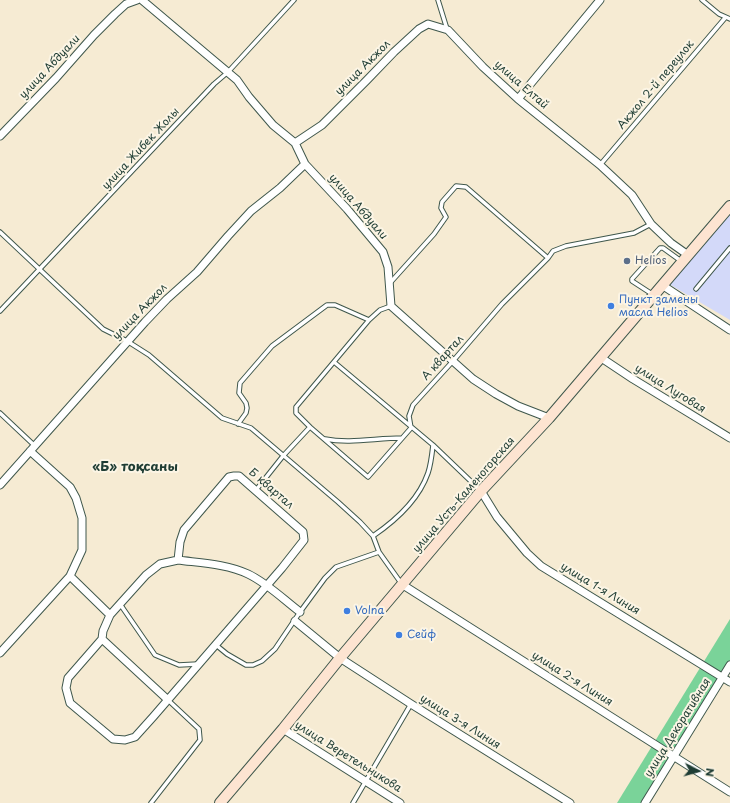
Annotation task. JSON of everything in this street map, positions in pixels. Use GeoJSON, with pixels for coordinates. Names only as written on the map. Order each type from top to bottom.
{"type":"FeatureCollection","features":[{"type":"Feature","properties":{"kind":"street","name":"улица Абдуали"},"geometry":{"type":"LineString","coordinates":[[0,136],[115,14],[126,4],[136,0]]}},
{"type":"Feature","properties":{"kind":"street","name":"улица Абдуали"},"geometry":{"type":"LineString","coordinates":[[142,0],[228,72],[243,87],[249,97],[273,125],[296,143],[305,164],[347,209],[383,252],[388,267],[391,306]]}},
{"type":"Feature","properties":{"kind":"street"},"geometry":{"type":"LineString","coordinates":[[518,99],[600,0]]}},
{"type":"Feature","properties":{"kind":"street","name":"улица Елтай"},"geometry":{"type":"LineString","coordinates":[[428,24],[448,30],[483,67],[518,99],[600,165],[632,195],[650,224],[671,243],[685,259]]}},
{"type":"Feature","properties":{"kind":"street","name":"улица Акжол"},"geometry":{"type":"LineString","coordinates":[[296,143],[322,125],[394,52],[419,29],[428,24]]}},
{"type":"Feature","properties":{"kind":"street","name":"улица Акжол"},"geometry":{"type":"LineString","coordinates":[[0,485],[127,341],[167,299],[197,272],[251,211],[280,188],[305,164]]}},
{"type":"Feature","properties":{"kind":"street","name":"улица Усть-Каменогорская"},"geometry":{"type":"LineString","coordinates":[[220,803],[481,491],[550,418],[600,357],[730,206]]}},
{"type":"Feature","properties":{"kind":"street"},"geometry":{"type":"LineString","coordinates":[[662,285],[730,330]]}},
{"type":"Feature","properties":{"kind":"street"},"geometry":{"type":"LineString","coordinates":[[391,306],[473,379],[518,406],[550,418]]}},
{"type":"Feature","properties":{"kind":"street","name":"улица Луговая"},"geometry":{"type":"LineString","coordinates":[[600,357],[633,379],[730,438]]}},
{"type":"Feature","properties":{"kind":"street"},"geometry":{"type":"LineString","coordinates":[[0,653],[70,576],[82,550],[82,518],[76,498],[70,487],[32,449]]}},
{"type":"Feature","properties":{"kind":"street","name":"Б квартал"},"geometry":{"type":"LineString","coordinates":[[178,560],[180,542],[184,530],[230,478],[234,476],[239,476],[303,532],[304,540],[282,568],[266,585],[216,645],[135,737],[125,740],[113,739],[70,703],[66,688],[68,678],[102,639],[103,631],[110,615],[153,569],[160,564],[178,560],[225,567],[247,574],[266,585],[300,612]]}},
{"type":"Feature","properties":{"kind":"street","name":"улица 1-я Линия"},"geometry":{"type":"LineString","coordinates":[[481,491],[497,517],[527,553],[541,566],[730,682]]}},
{"type":"Feature","properties":{"kind":"street"},"geometry":{"type":"LineString","coordinates":[[70,576],[110,615]]}},
{"type":"Feature","properties":{"kind":"street","name":"улица 2-я Линия"},"geometry":{"type":"LineString","coordinates":[[403,585],[730,792]]}},
{"type":"Feature","properties":{"kind":"street","name":"улица 3-я Линия"},"geometry":{"type":"LineString","coordinates":[[294,621],[340,658],[570,803]]}},
{"type":"Feature","properties":{"kind":"street"},"geometry":{"type":"LineString","coordinates":[[102,639],[168,700]]}},
{"type":"Feature","properties":{"kind":"street","name":"улица Декоративная"},"geometry":{"type":"LineString","coordinates":[[645,803],[730,665]]}},
{"type":"Feature","properties":{"kind":"street","name":"улица Веретельникова"},"geometry":{"type":"LineString","coordinates":[[283,729],[400,803]]}},
{"type":"Feature","properties":{"kind":"lane","name":"улица Жибек Жолы"},"geometry":{"type":"LineString","coordinates":[[0,311],[214,84],[228,72],[294,0]]}},
{"type":"Feature","properties":{"kind":"lane"},"geometry":{"type":"LineString","coordinates":[[438,0],[448,30]]}},
{"type":"Feature","properties":{"kind":"lane"},"geometry":{"type":"LineString","coordinates":[[702,0],[718,14],[730,19]]}},
{"type":"Feature","properties":{"kind":"lane","name":"Акжол 2-й переулок"},"geometry":{"type":"LineString","coordinates":[[600,165],[725,18]]}},
{"type":"Feature","properties":{"kind":"lane"},"geometry":{"type":"LineString","coordinates":[[389,284],[434,234],[446,217],[441,208],[442,202],[456,186],[466,187],[470,190],[548,258]]}},
{"type":"Feature","properties":{"kind":"lane","name":"А квартал"},"geometry":{"type":"LineString","coordinates":[[411,428],[409,416],[413,405],[502,304],[548,258],[553,251],[566,246],[634,233],[650,224]]}},
{"type":"Feature","properties":{"kind":"lane"},"geometry":{"type":"LineString","coordinates":[[0,232],[103,329],[127,341],[149,355],[222,418],[250,428],[338,502],[373,536],[379,552],[403,585]]}},
{"type":"Feature","properties":{"kind":"lane"},"geometry":{"type":"LineString","coordinates":[[654,295],[632,281],[632,279],[660,248],[663,248],[685,259]]}},
{"type":"Feature","properties":{"kind":"lane"},"geometry":{"type":"LineString","coordinates":[[696,289],[730,248]]}},
{"type":"Feature","properties":{"kind":"lane"},"geometry":{"type":"LineString","coordinates":[[238,424],[246,413],[247,408],[246,403],[239,393],[240,383],[272,346],[327,305],[335,305],[369,320]]}},
{"type":"Feature","properties":{"kind":"lane"},"geometry":{"type":"LineString","coordinates":[[391,306],[380,310],[369,320],[296,407],[296,413],[368,477],[411,428]]}},
{"type":"Feature","properties":{"kind":"lane"},"geometry":{"type":"LineString","coordinates":[[334,362],[433,445],[481,491]]}},
{"type":"Feature","properties":{"kind":"lane"},"geometry":{"type":"LineString","coordinates":[[0,413],[32,449]]}},
{"type":"Feature","properties":{"kind":"lane"},"geometry":{"type":"LineString","coordinates":[[256,490],[283,456],[310,427]]}},
{"type":"Feature","properties":{"kind":"lane"},"geometry":{"type":"LineString","coordinates":[[324,439],[339,442],[402,438]]}},
{"type":"Feature","properties":{"kind":"lane"},"geometry":{"type":"LineString","coordinates":[[373,536],[388,526],[401,513],[420,489],[427,474],[433,445]]}},
{"type":"Feature","properties":{"kind":"lane"},"geometry":{"type":"LineString","coordinates":[[216,645],[237,661],[246,665],[253,665],[262,661],[275,649],[325,578],[336,567],[379,552]]}},
{"type":"Feature","properties":{"kind":"lane"},"geometry":{"type":"LineString","coordinates":[[120,604],[155,655],[179,665],[199,664]]}},
{"type":"Feature","properties":{"kind":"lane"},"geometry":{"type":"LineString","coordinates":[[150,803],[200,740],[199,729],[168,700]]}},
{"type":"Feature","properties":{"kind":"lane"},"geometry":{"type":"LineString","coordinates":[[353,803],[411,704]]}},
{"type":"Feature","properties":{"kind":"shaded area"},"geometry":{"type":"Polygon","coordinates":[[[730,212],[730,320],[669,284],[730,212]]]}},
{"type":"Feature","properties":{"kind":"green space"},"geometry":{"type":"Polygon","coordinates":[[[730,619],[730,662],[643,803],[617,803],[730,619]]]}},
{"type":"Feature","properties":{"kind":"place","name":"Helios"},"geometry":{"type":"Point","coordinates":[627,261]}},
{"type":"Feature","properties":{"kind":"place","name":"Пункт замены масла Helios"},"geometry":{"type":"Point","coordinates":[611,306]}},
{"type":"Feature","properties":{"kind":"place","name":"Volna"},"geometry":{"type":"Point","coordinates":[347,611]}},
{"type":"Feature","properties":{"kind":"place","name":"Сейф"},"geometry":{"type":"Point","coordinates":[399,635]}},
{"type":"Feature","properties":{"kind":"district","name":"«Б» тоқсаны"},"geometry":{"type":"Point","coordinates":[135,467]}}]}
